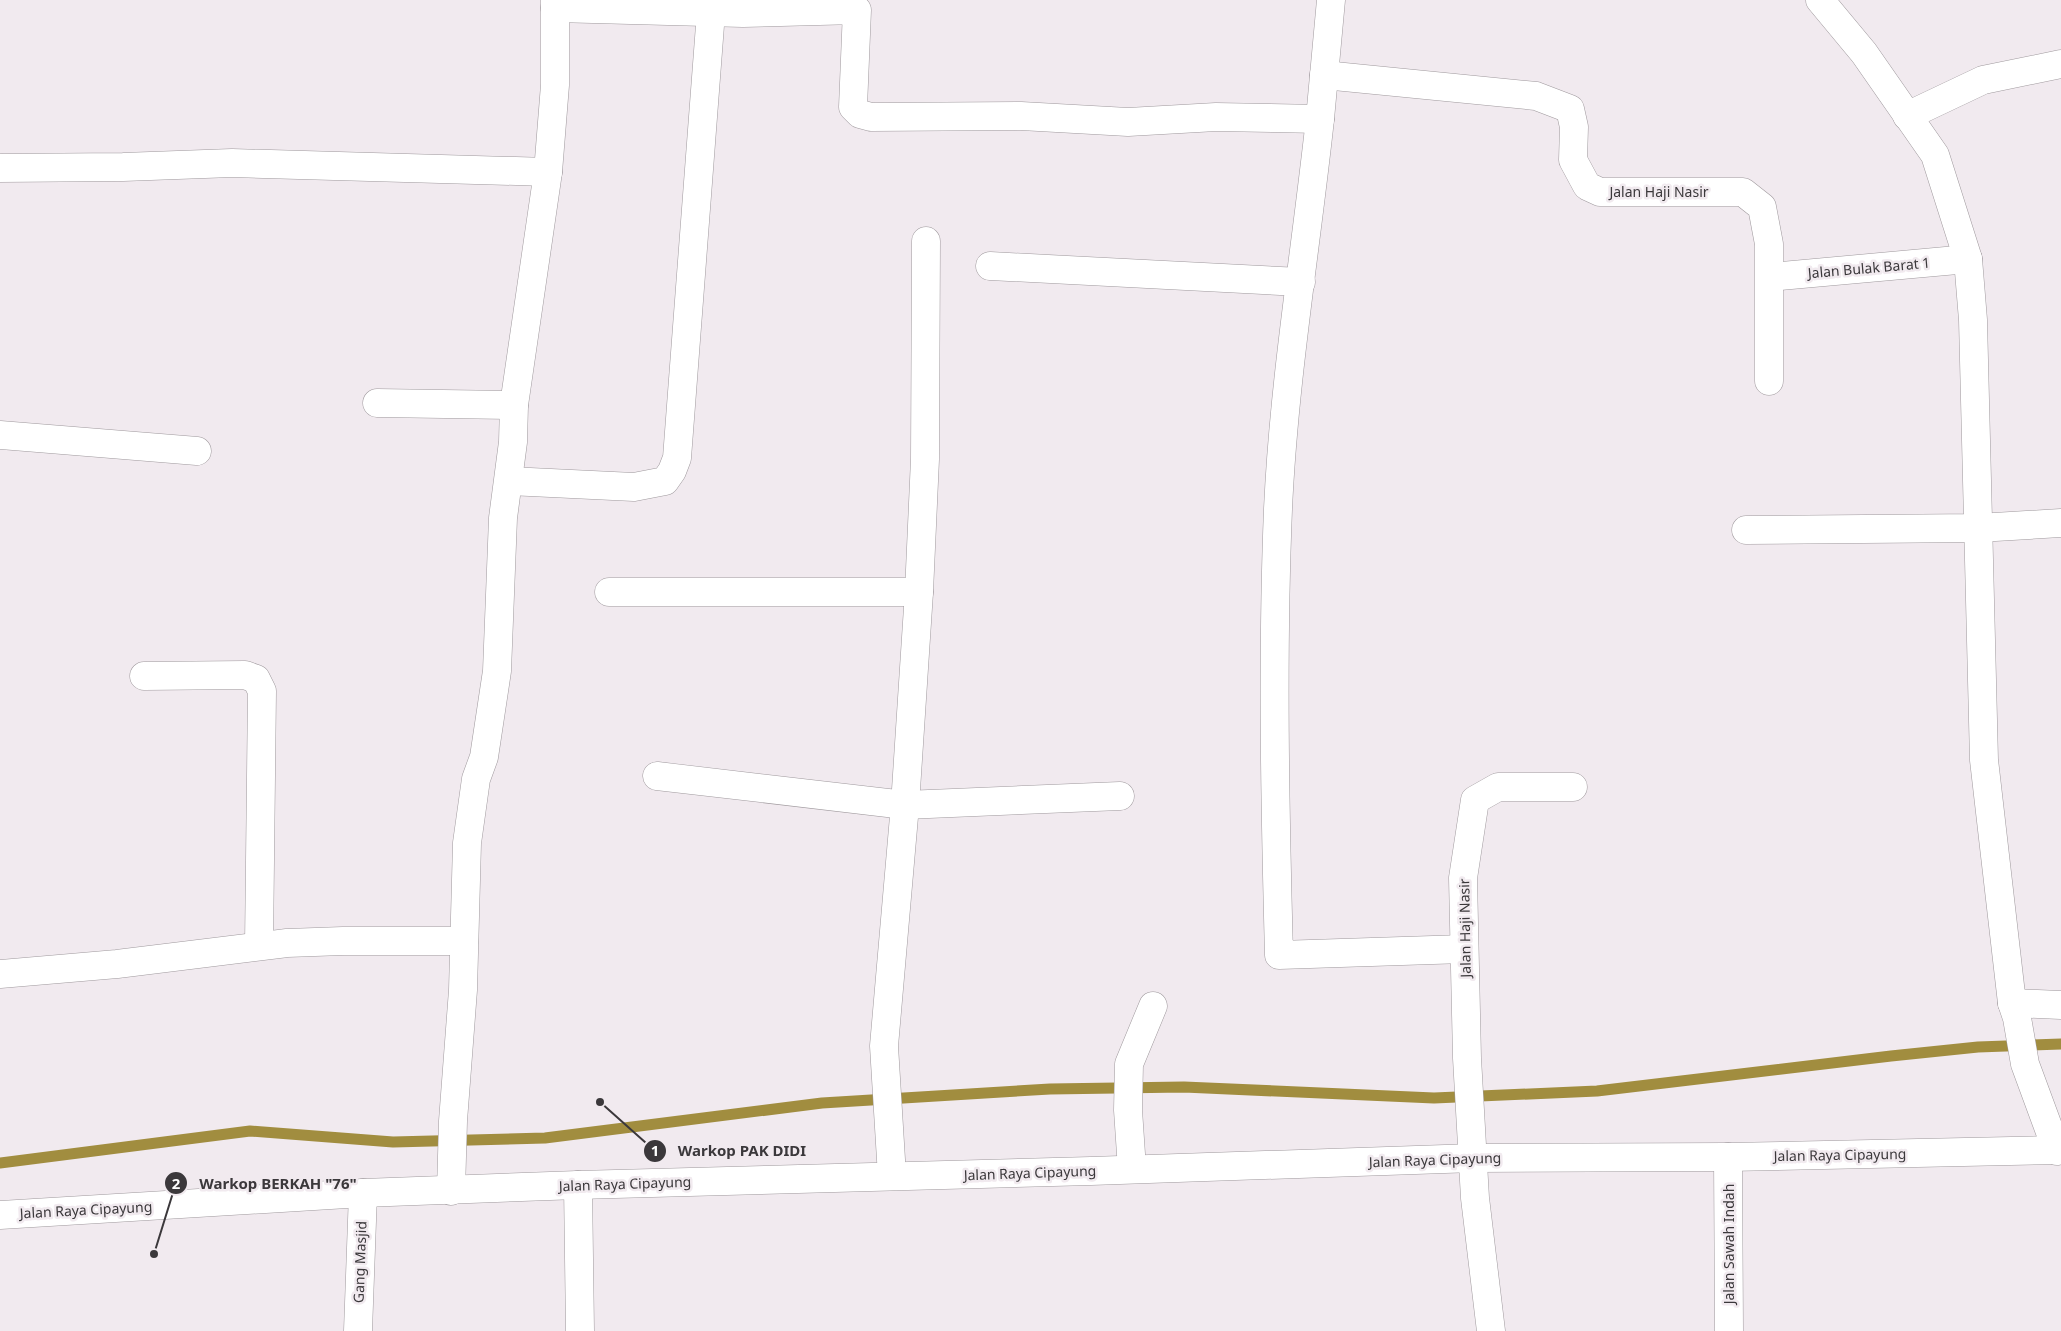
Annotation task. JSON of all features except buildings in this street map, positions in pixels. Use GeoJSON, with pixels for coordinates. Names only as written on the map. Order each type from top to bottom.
{"type":"FeatureCollection","features":[{"type":"Feature","properties":{"kind":"street"},"geometry":{"type":"LineString","coordinates":[[1331,0],[1278,507],[1274,738],[1279,955],[1464,949]]}},
{"type":"Feature","properties":{"kind":"street"},"geometry":{"type":"LineString","coordinates":[[1820,0],[1864,53],[1935,155],[1968,259],[1973,320],[1984,760],[2014,1011],[2025,1064],[2059,1150]]}},
{"type":"Feature","properties":{"kind":"street"},"geometry":{"type":"LineString","coordinates":[[452,1183],[453,1121],[463,990],[467,843],[476,779],[484,756],[497,671],[504,518],[509,481],[514,405],[548,172],[555,85],[555,4],[711,12],[858,5],[853,107],[860,114],[871,117],[1021,116],[1128,122],[1216,118],[1320,119]]}},
{"type":"Feature","properties":{"kind":"street"},"geometry":{"type":"LineString","coordinates":[[509,481],[634,487],[665,481],[672,471],[677,458],[711,12]]}},
{"type":"Feature","properties":{"kind":"street"},"geometry":{"type":"LineString","coordinates":[[1907,116],[1982,80],[2061,64]]}},
{"type":"Feature","properties":{"kind":"street","name":"Jalan Haji Nasir"},"geometry":{"type":"LineString","coordinates":[[1324,75],[1536,96],[1570,109],[1574,126],[1573,160],[1587,186],[1600,192],[1743,192],[1762,207],[1769,244],[1769,381]]}},
{"type":"Feature","properties":{"kind":"street"},"geometry":{"type":"LineString","coordinates":[[0,168],[123,167],[232,163],[548,172]]}},
{"type":"Feature","properties":{"kind":"street"},"geometry":{"type":"LineString","coordinates":[[892,1176],[884,1046],[905,805],[919,592],[925,459],[926,240]]}},
{"type":"Feature","properties":{"kind":"street","name":"Jalan Bulak Barat 1"},"geometry":{"type":"LineString","coordinates":[[1770,278],[1968,259]]}},
{"type":"Feature","properties":{"kind":"street"},"geometry":{"type":"LineString","coordinates":[[990,266],[1301,282]]}},
{"type":"Feature","properties":{"kind":"street"},"geometry":{"type":"LineString","coordinates":[[377,402],[514,405]]}},
{"type":"Feature","properties":{"kind":"street"},"geometry":{"type":"LineString","coordinates":[[0,434],[197,451]]}},
{"type":"Feature","properties":{"kind":"street"},"geometry":{"type":"LineString","coordinates":[[1746,530],[1978,528],[2061,522]]}},
{"type":"Feature","properties":{"kind":"street"},"geometry":{"type":"LineString","coordinates":[[609,592],[919,592]]}},
{"type":"Feature","properties":{"kind":"street"},"geometry":{"type":"LineString","coordinates":[[144,676],[245,675],[256,679],[262,691],[259,946]]}},
{"type":"Feature","properties":{"kind":"street"},"geometry":{"type":"LineString","coordinates":[[656,776],[905,805],[1120,796]]}},
{"type":"Feature","properties":{"kind":"street","name":"Jalan Haji Nasir"},"geometry":{"type":"LineString","coordinates":[[1491,1331],[1476,1198],[1467,1058],[1463,878],[1475,800],[1498,787],[1573,787]]}},
{"type":"Feature","properties":{"kind":"street"},"geometry":{"type":"LineString","coordinates":[[0,974],[117,964],[259,946],[343,941],[464,941]]}},
{"type":"Feature","properties":{"kind":"street"},"geometry":{"type":"LineString","coordinates":[[2014,1011],[2061,1005]]}},
{"type":"Feature","properties":{"kind":"street"},"geometry":{"type":"LineString","coordinates":[[1132,1169],[1128,1110],[1130,1064],[1153,1006]]}},
{"type":"Feature","properties":{"kind":"street","name":"Jalan Raya Cipayung"},"geometry":{"type":"LineString","coordinates":[[0,1215],[363,1193],[452,1183],[578,1185],[1474,1158],[1728,1157],[2059,1150]]}},
{"type":"Feature","properties":{"kind":"street","name":"Jalan Sawah Indah"},"geometry":{"type":"LineString","coordinates":[[1728,1157],[1729,1331]]}},
{"type":"Feature","properties":{"kind":"street"},"geometry":{"type":"LineString","coordinates":[[578,1185],[580,1331]]}},
{"type":"Feature","properties":{"kind":"street","name":"Gang Masjid"},"geometry":{"type":"LineString","coordinates":[[358,1331],[363,1193]]}},
{"type":"Feature","properties":{"kind":"waterway"},"geometry":{"type":"LineString","coordinates":[[0,1163],[250,1131],[393,1142],[545,1138],[822,1103],[1050,1089],[1184,1087],[1434,1098],[1597,1091],[1978,1047],[2061,1044]]}},
{"type":"Feature","properties":{"kind":"place","name":"Warkop PAK DIDI"},"geometry":{"type":"Point","coordinates":[600,1102]}},
{"type":"Feature","properties":{"kind":"place","name":"Warkop BERKAH \"76\""},"geometry":{"type":"Point","coordinates":[154,1254]}}]}
